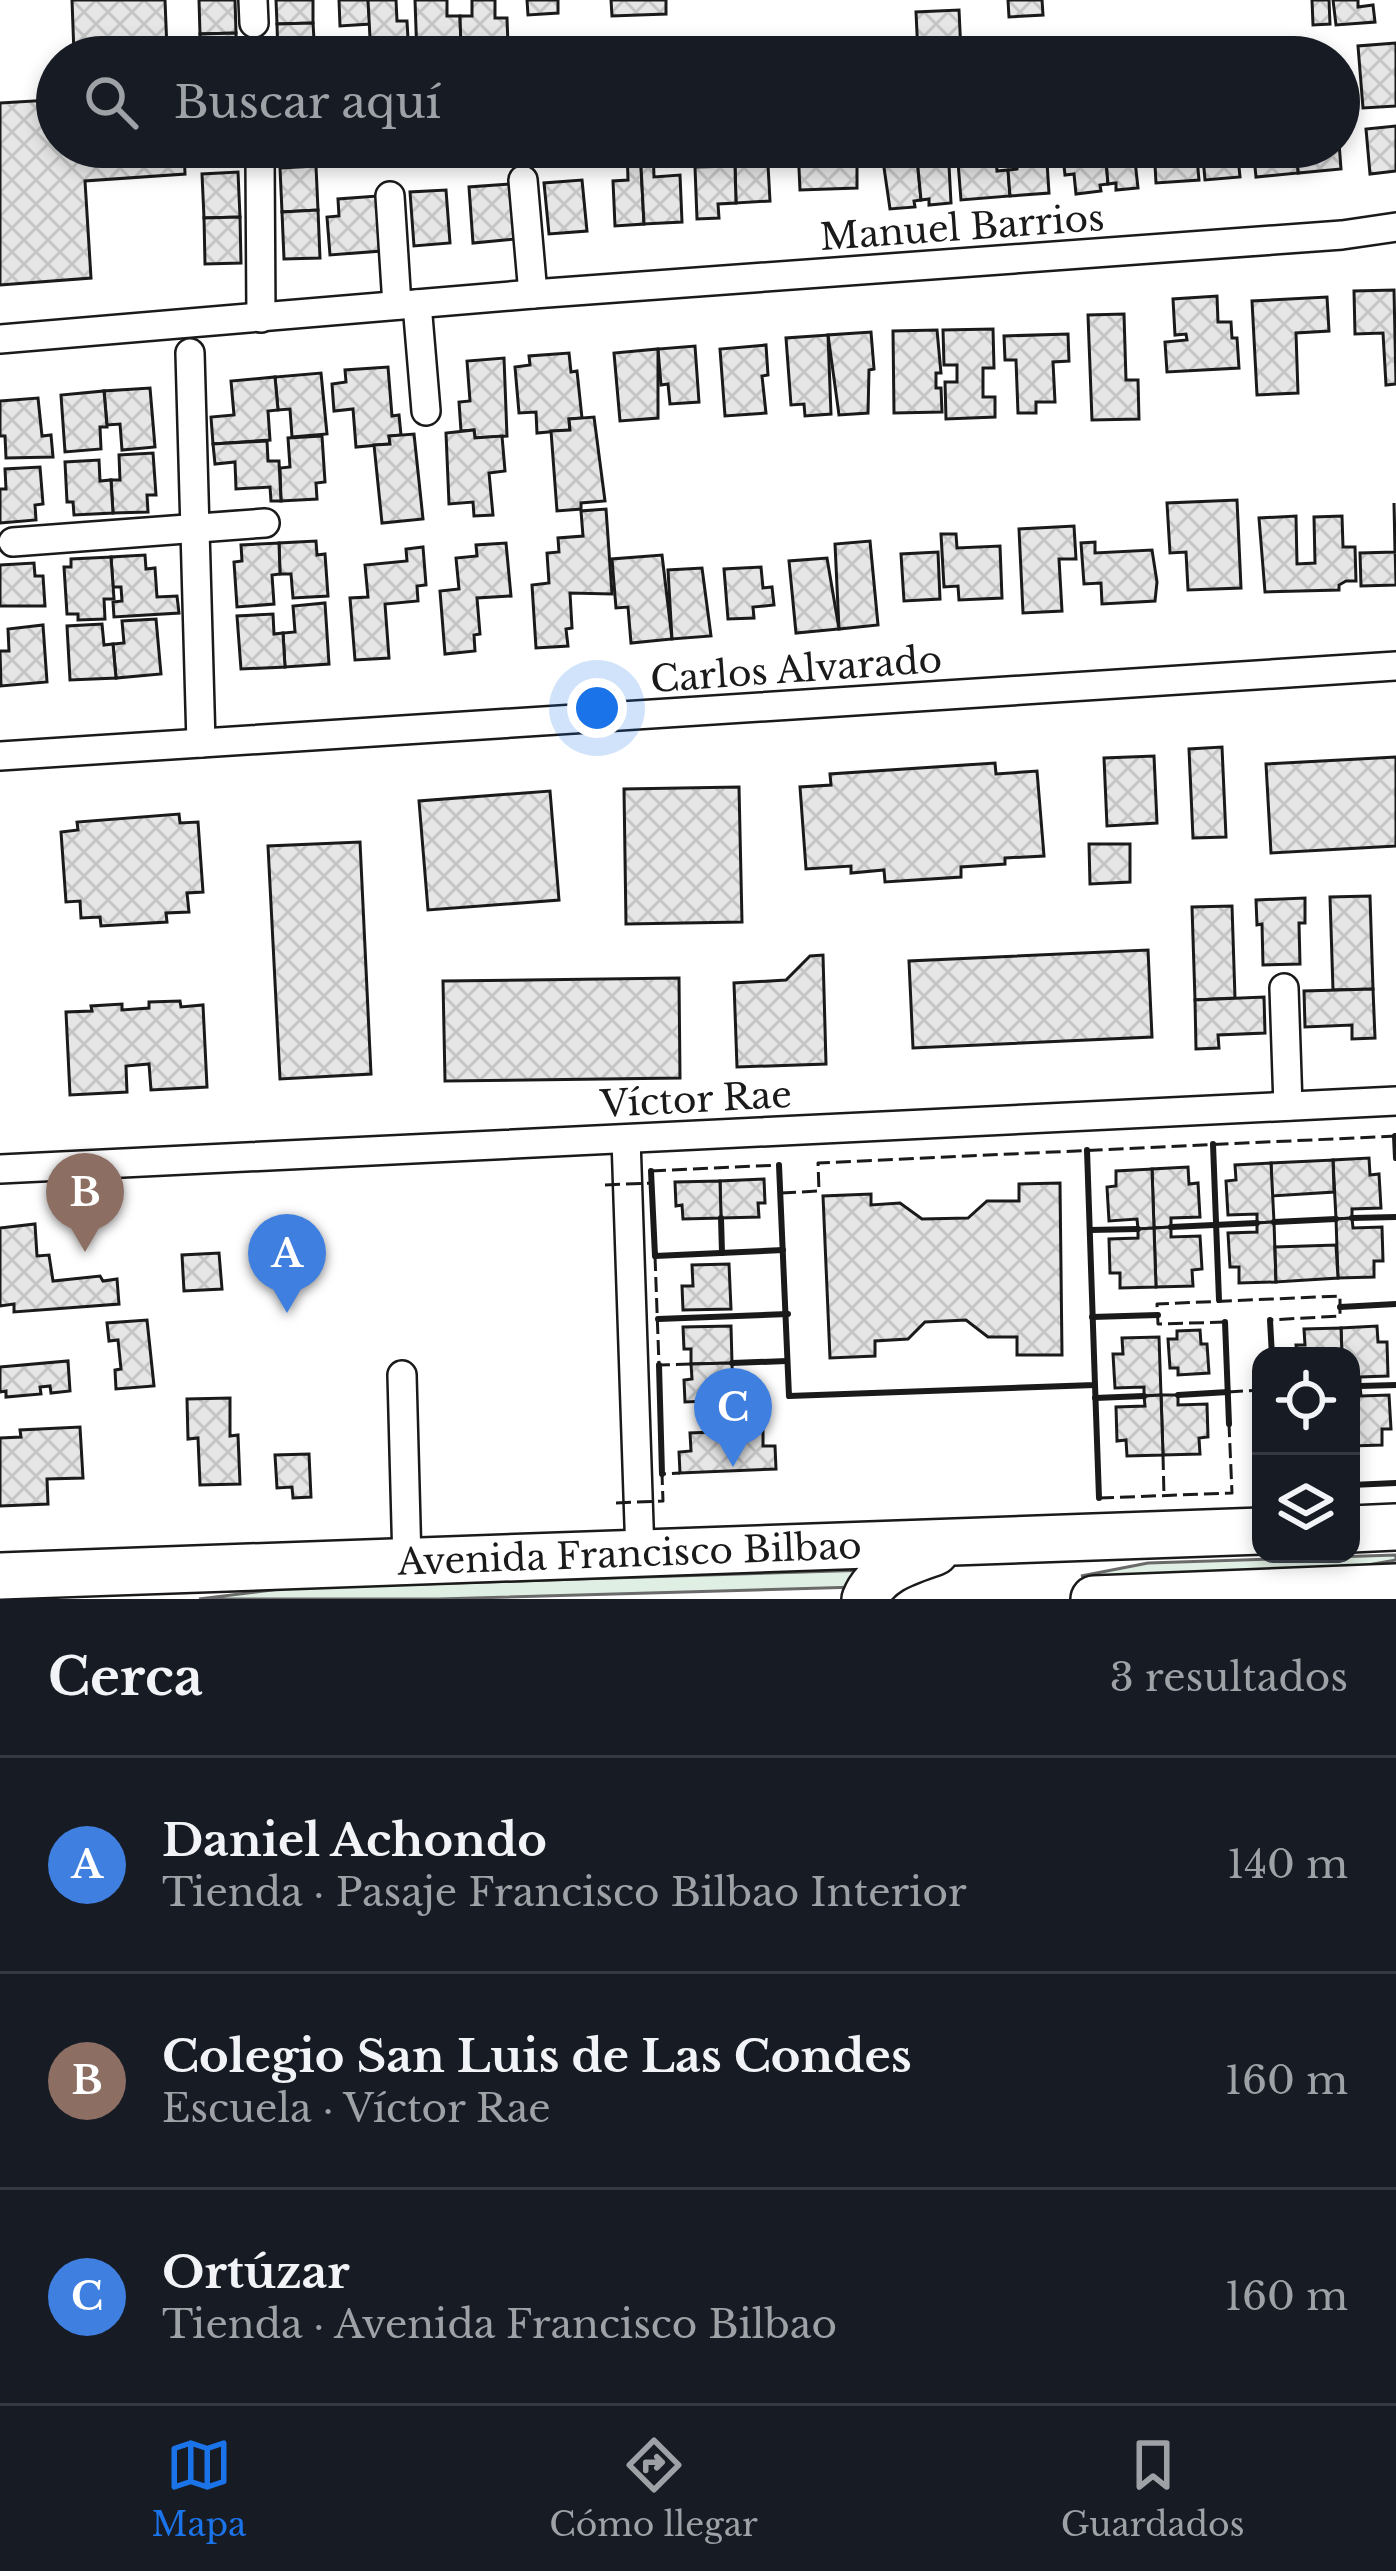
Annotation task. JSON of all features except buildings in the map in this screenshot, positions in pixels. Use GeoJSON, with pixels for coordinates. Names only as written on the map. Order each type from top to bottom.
{"type":"FeatureCollection","features":[{"type":"Feature","properties":{"kind":"main road"},"geometry":{"type":"LineString","coordinates":[[1360,1528],[1396,1527]]}},
{"type":"Feature","properties":{"kind":"main road","name":"Avenida Francisco Bilbao"},"geometry":{"type":"LineString","coordinates":[[0,1576],[1252,1531]]}},
{"type":"Feature","properties":{"kind":"main road"},"geometry":{"type":"LineString","coordinates":[[866,1599],[883,1575],[960,1542]]}},
{"type":"Feature","properties":{"kind":"main road"},"geometry":{"type":"LineString","coordinates":[[1094,1599],[1396,1587]]}},
{"type":"Feature","properties":{"kind":"street"},"geometry":{"type":"LineString","coordinates":[[260,168],[261,319]]}},
{"type":"Feature","properties":{"kind":"street"},"geometry":{"type":"LineString","coordinates":[[523,180],[533,294]]}},
{"type":"Feature","properties":{"kind":"street"},"geometry":{"type":"LineString","coordinates":[[390,196],[426,411]]}},
{"type":"Feature","properties":{"kind":"street","name":"Manuel Barrios"},"geometry":{"type":"LineString","coordinates":[[0,339],[533,294],[1342,235],[1396,227]]}},
{"type":"Feature","properties":{"kind":"street"},"geometry":{"type":"LineString","coordinates":[[190,353],[201,743]]}},
{"type":"Feature","properties":{"kind":"street"},"geometry":{"type":"LineString","coordinates":[[13,542],[265,523]]}},
{"type":"Feature","properties":{"kind":"street","name":"Carlos Alvarado"},"geometry":{"type":"LineString","coordinates":[[0,756],[1396,667]]}},
{"type":"Feature","properties":{"kind":"street"},"geometry":{"type":"LineString","coordinates":[[1284,988],[1288,1106]]}},
{"type":"Feature","properties":{"kind":"street","name":"Víctor Rae"},"geometry":{"type":"LineString","coordinates":[[0,1169],[1396,1101]]}},
{"type":"Feature","properties":{"kind":"street"},"geometry":{"type":"LineString","coordinates":[[626,1139],[640,1554]]}},
{"type":"Feature","properties":{"kind":"street"},"geometry":{"type":"LineString","coordinates":[[402,1375],[407,1562]]}},
{"type":"Feature","properties":{"kind":"green space"},"geometry":{"type":"Polygon","coordinates":[[[1396,1555],[1396,1560],[1323,1573],[1081,1576],[1148,1563],[1360,1563],[1360,1556],[1396,1555]]]}},
{"type":"Feature","properties":{"kind":"green space"},"geometry":{"type":"Polygon","coordinates":[[[870,1570],[858,1587],[438,1599],[199,1599],[288,1588],[870,1570]]]}},
{"type":"Feature","properties":{"kind":"fence"},"geometry":{"type":"LineString","coordinates":[[781,1193],[819,1191],[818,1163],[1396,1136]]}},
{"type":"Feature","properties":{"kind":"fence"},"geometry":{"type":"LineString","coordinates":[[651,1171],[779,1165]]}},
{"type":"Feature","properties":{"kind":"fence"},"geometry":{"type":"LineString","coordinates":[[605,1185],[652,1183]]}},
{"type":"Feature","properties":{"kind":"fence"},"geometry":{"type":"LineString","coordinates":[[655,1256],[659,1365],[691,1364]]}},
{"type":"Feature","properties":{"kind":"fence"},"geometry":{"type":"LineString","coordinates":[[1225,1322],[1158,1324],[1157,1304],[1340,1296],[1340,1316],[1270,1320]]}},
{"type":"Feature","properties":{"kind":"fence"},"geometry":{"type":"LineString","coordinates":[[1228,1392],[1252,1391]]}},
{"type":"Feature","properties":{"kind":"fence"},"geometry":{"type":"LineString","coordinates":[[1099,1498],[1232,1493],[1229,1424]]}},
{"type":"Feature","properties":{"kind":"fence"},"geometry":{"type":"LineString","coordinates":[[1163,1455],[1164,1496]]}},
{"type":"Feature","properties":{"kind":"fence"},"geometry":{"type":"LineString","coordinates":[[616,1503],[663,1501],[662,1474],[680,1473]]}},
{"type":"Feature","properties":{"kind":"wall"},"geometry":{"type":"LineString","coordinates":[[1395,1136],[1396,1158]]}},
{"type":"Feature","properties":{"kind":"wall"},"geometry":{"type":"LineString","coordinates":[[1213,1144],[1219,1300]]}},
{"type":"Feature","properties":{"kind":"wall"},"geometry":{"type":"LineString","coordinates":[[779,1165],[789,1396],[1095,1385],[1087,1150]]}},
{"type":"Feature","properties":{"kind":"wall"},"geometry":{"type":"LineString","coordinates":[[651,1171],[655,1256],[783,1250]]}},
{"type":"Feature","properties":{"kind":"wall"},"geometry":{"type":"LineString","coordinates":[[1352,1218],[1396,1217]]}},
{"type":"Feature","properties":{"kind":"wall"},"geometry":{"type":"LineString","coordinates":[[721,1218],[722,1253]]}},
{"type":"Feature","properties":{"kind":"wall"},"geometry":{"type":"LineString","coordinates":[[1274,1222],[1336,1219]]}},
{"type":"Feature","properties":{"kind":"wall"},"geometry":{"type":"LineString","coordinates":[[1171,1227],[1257,1223]]}},
{"type":"Feature","properties":{"kind":"wall"},"geometry":{"type":"LineString","coordinates":[[1090,1230],[1138,1229]]}},
{"type":"Feature","properties":{"kind":"wall"},"geometry":{"type":"LineString","coordinates":[[1340,1307],[1396,1304]]}},
{"type":"Feature","properties":{"kind":"wall"},"geometry":{"type":"LineString","coordinates":[[658,1319],[788,1314]]}},
{"type":"Feature","properties":{"kind":"wall"},"geometry":{"type":"LineString","coordinates":[[1092,1317],[1158,1315]]}},
{"type":"Feature","properties":{"kind":"wall"},"geometry":{"type":"LineString","coordinates":[[1270,1320],[1272,1347]]}},
{"type":"Feature","properties":{"kind":"wall"},"geometry":{"type":"LineString","coordinates":[[1225,1322],[1229,1424]]}},
{"type":"Feature","properties":{"kind":"wall"},"geometry":{"type":"LineString","coordinates":[[732,1363],[787,1361]]}},
{"type":"Feature","properties":{"kind":"wall"},"geometry":{"type":"LineString","coordinates":[[659,1365],[662,1474]]}},
{"type":"Feature","properties":{"kind":"wall"},"geometry":{"type":"LineString","coordinates":[[1095,1385],[1099,1498]]}},
{"type":"Feature","properties":{"kind":"wall"},"geometry":{"type":"LineString","coordinates":[[1360,1386],[1396,1385]]}},
{"type":"Feature","properties":{"kind":"wall"},"geometry":{"type":"LineString","coordinates":[[1178,1395],[1228,1392]]}},
{"type":"Feature","properties":{"kind":"wall"},"geometry":{"type":"LineString","coordinates":[[1095,1398],[1144,1396]]}},
{"type":"Feature","properties":{"kind":"wall"},"geometry":{"type":"LineString","coordinates":[[1360,1485],[1396,1483]]}},
{"type":"Feature","properties":{"kind":"place","name":"Colegio San Luis de Las Condes"},"geometry":{"type":"Point","coordinates":[85,1252]}},
{"type":"Feature","properties":{"kind":"place","name":"Daniel Achondo"},"geometry":{"type":"Point","coordinates":[287,1313]}},
{"type":"Feature","properties":{"kind":"place","name":"Ortúzar"},"geometry":{"type":"Point","coordinates":[733,1467]}}]}
